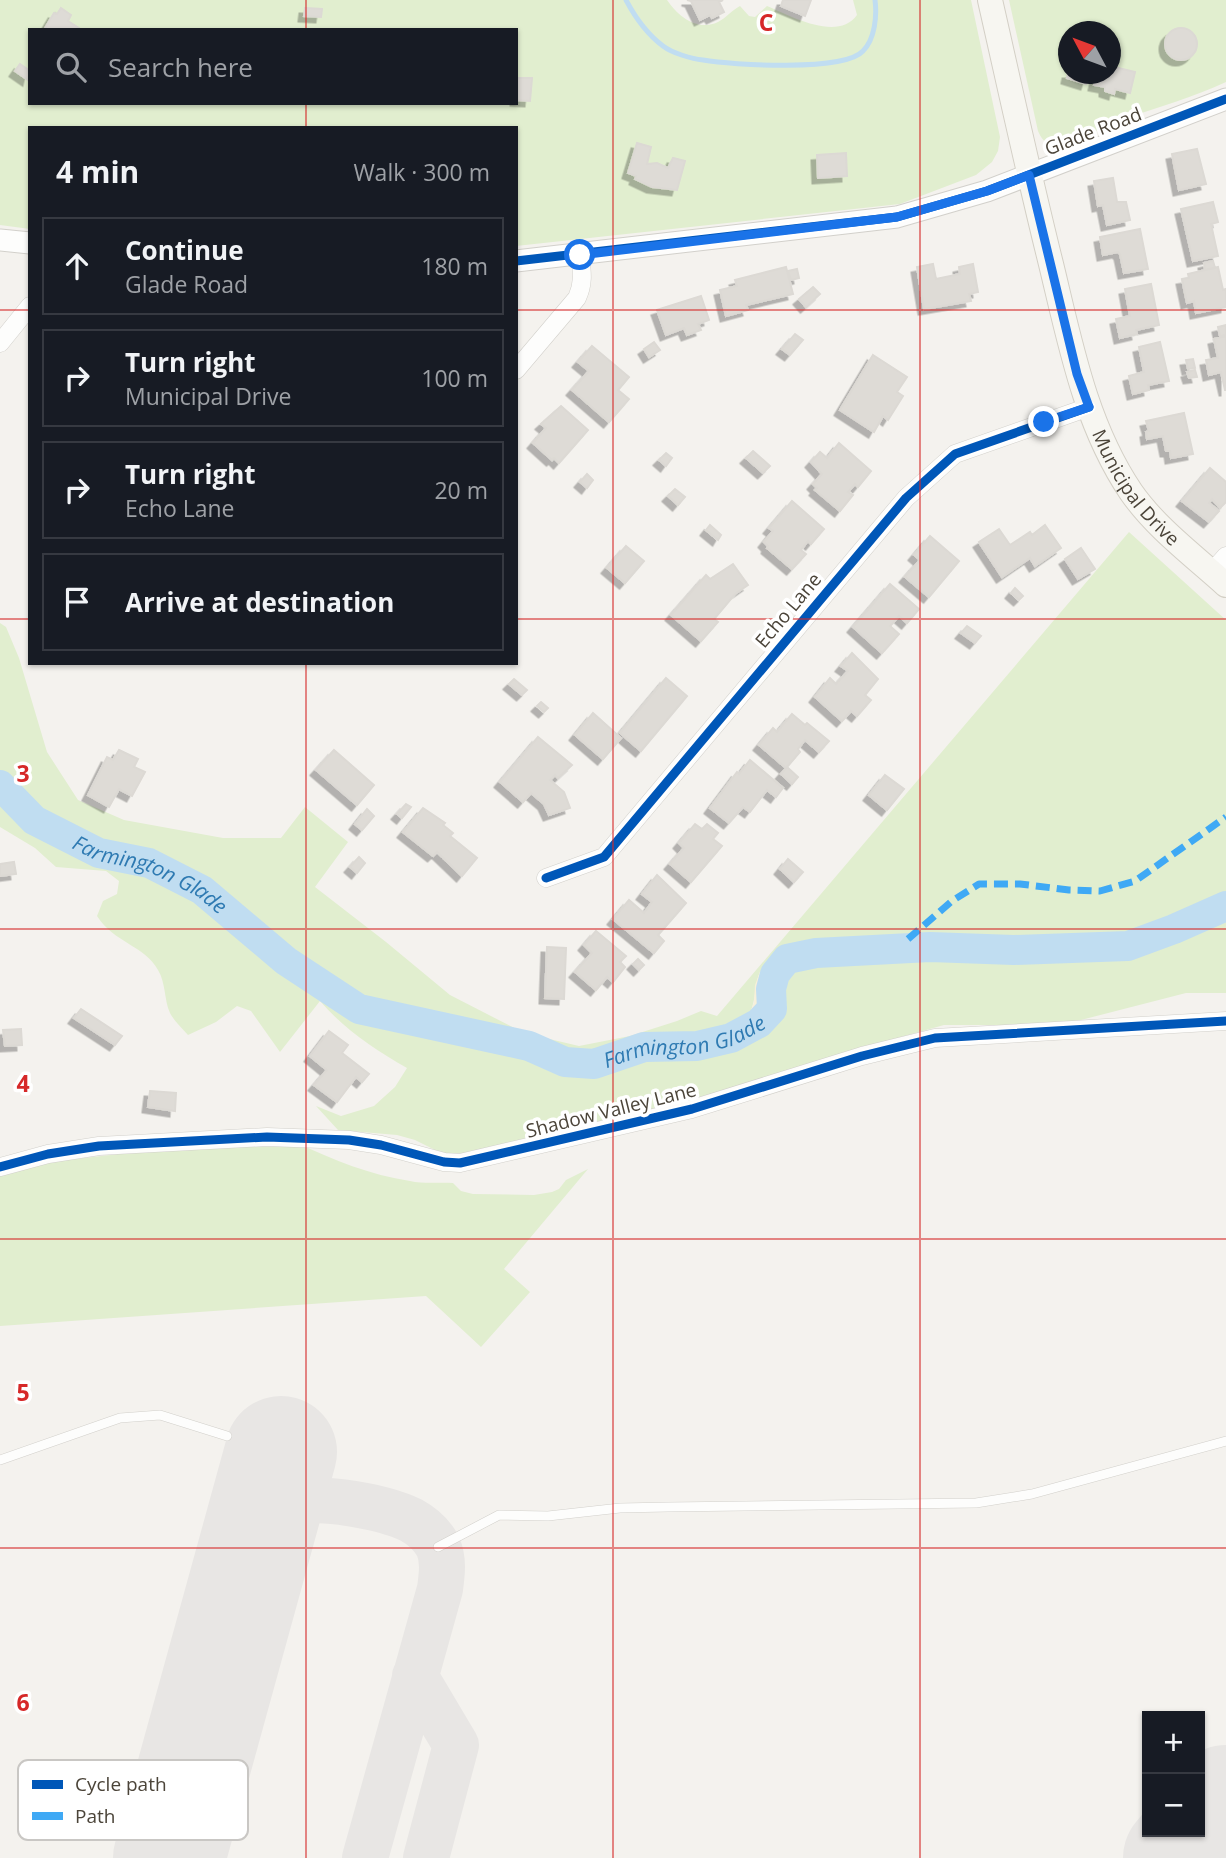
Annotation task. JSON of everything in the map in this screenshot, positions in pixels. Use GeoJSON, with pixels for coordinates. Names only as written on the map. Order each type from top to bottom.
{"type":"FeatureCollection","features":[{"type":"Feature","properties":{"kind":"main road","name":"Municipal Drive"},"geometry":{"type":"LineString","coordinates":[[990,0],[1077,374],[1089,407],[1108,452],[1132,493],[1155,520],[1221,571]]}},
{"type":"Feature","properties":{"kind":"street","name":"Glade Road"},"geometry":{"type":"LineString","coordinates":[[518,261],[897,217],[987,191],[1226,100]]}},
{"type":"Feature","properties":{"kind":"street"},"geometry":{"type":"LineString","coordinates":[[0,240],[28,243]]}},
{"type":"Feature","properties":{"kind":"street"},"geometry":{"type":"LineString","coordinates":[[518,368],[577,298],[583,277],[580,255]]}},
{"type":"Feature","properties":{"kind":"street"},"geometry":{"type":"LineString","coordinates":[[0,343],[28,308]]}},
{"type":"Feature","properties":{"kind":"street","name":"Echo Lane"},"geometry":{"type":"LineString","coordinates":[[546,878],[604,857],[906,498],[955,454],[1089,407]]}},
{"type":"Feature","properties":{"kind":"street","name":"Shadow Valley Lane"},"geometry":{"type":"LineString","coordinates":[[0,1167],[48,1154],[99,1146],[267,1137],[349,1140],[401,1149],[444,1162],[460,1163],[692,1109],[862,1056],[935,1038],[1226,1021]]}},
{"type":"Feature","properties":{"kind":"lane"},"geometry":{"type":"LineString","coordinates":[[0,1460],[120,1418],[160,1415],[227,1436]]}},
{"type":"Feature","properties":{"kind":"lane"},"geometry":{"type":"LineString","coordinates":[[438,1547],[499,1515],[548,1516],[620,1508],[733,1505],[976,1503],[1032,1494],[1226,1441]]}},
{"type":"Feature","properties":{"kind":"green space"},"geometry":{"type":"Polygon","coordinates":[[[0,0],[667,0],[682,17],[696,24],[710,25],[718,22],[740,6],[749,16],[755,17],[767,6],[826,27],[849,23],[857,15],[853,0],[971,0],[1000,137],[998,151],[992,162],[976,175],[900,204],[518,246],[518,126],[28,126],[28,229],[0,225],[0,0]]]}},
{"type":"Feature","properties":{"kind":"green space"},"geometry":{"type":"Polygon","coordinates":[[[1009,0],[1226,0],[1226,82],[1078,139],[1053,145],[1042,138],[1038,131],[1009,0]]]}},
{"type":"Feature","properties":{"kind":"green space"},"geometry":{"type":"Polygon","coordinates":[[[1129,532],[1226,620],[1226,901],[1126,942],[817,943],[760,972],[753,1004],[746,1019],[733,1029],[717,1034],[701,1035],[596,1059],[567,1059],[525,1043],[360,1003],[287,959],[203,887],[148,858],[108,849],[54,826],[38,816],[0,777],[0,623],[6,627],[19,658],[47,752],[78,800],[124,820],[223,838],[281,838],[305,807],[348,842],[315,887],[450,995],[524,1033],[579,1046],[630,1036],[701,1011],[717,1016],[1129,532]]]}},
{"type":"Feature","properties":{"kind":"green space"},"geometry":{"type":"Polygon","coordinates":[[[0,793],[36,828],[106,860],[146,866],[200,893],[284,963],[359,1012],[525,1048],[568,1066],[594,1068],[641,1050],[701,1052],[751,1038],[782,1009],[786,997],[786,983],[802,966],[941,951],[1121,954],[1226,914],[1226,993],[1186,993],[1077,1021],[1016,1025],[944,1025],[687,1102],[465,1153],[448,1154],[397,1135],[338,1130],[316,1106],[341,1116],[374,1106],[395,1087],[407,1068],[360,1038],[320,1001],[280,1052],[251,1011],[237,1006],[216,1022],[188,1035],[170,1013],[161,975],[152,962],[112,932],[97,916],[103,901],[117,894],[119,881],[106,871],[56,867],[35,848],[0,827],[0,793]]]}},
{"type":"Feature","properties":{"kind":"green space"},"geometry":{"type":"Polygon","coordinates":[[[297,1143],[366,1171],[415,1182],[453,1183],[461,1191],[473,1194],[534,1195],[552,1192],[559,1189],[566,1180],[588,1169],[504,1269],[530,1292],[481,1347],[426,1296],[0,1326],[0,1176],[49,1162],[145,1151],[297,1143]]]}},
{"type":"Feature","properties":{"kind":"sand"},"geometry":{"type":"Polygon","coordinates":[[[0,777],[38,816],[54,826],[108,849],[148,858],[203,887],[287,959],[360,1003],[525,1043],[567,1059],[596,1059],[637,1045],[668,1039],[701,1035],[716,1037],[744,1022],[750,1014],[755,985],[760,972],[771,958],[817,943],[1113,943],[1142,937],[1226,901],[1226,914],[1121,954],[941,951],[803,966],[792,974],[786,983],[786,997],[774,1022],[751,1038],[701,1052],[641,1050],[594,1068],[568,1066],[525,1048],[359,1012],[284,963],[200,893],[146,866],[106,860],[36,828],[0,793],[0,777]]]}},
{"type":"Feature","properties":{"kind":"building"},"geometry":{"type":"Polygon","coordinates":[[[687,0],[723,0],[719,2],[724,12],[700,20],[691,1],[687,0]]]}},
{"type":"Feature","properties":{"kind":"building"},"geometry":{"type":"Polygon","coordinates":[[[783,0],[811,0],[805,16],[781,6],[783,0]]]}},
{"type":"Feature","properties":{"kind":"building"},"geometry":{"type":"Polygon","coordinates":[[[61,8],[71,15],[68,21],[79,28],[45,28],[54,13],[57,14],[61,8]]]}},
{"type":"Feature","properties":{"kind":"building"},"geometry":{"type":"Polygon","coordinates":[[[305,8],[322,9],[321,17],[304,16],[305,8]]]}},
{"type":"Feature","properties":{"kind":"building"},"geometry":{"type":"Polygon","coordinates":[[[1181,28],[1192,33],[1197,44],[1192,55],[1181,60],[1170,55],[1165,44],[1170,33],[1181,28]]]}},
{"type":"Feature","properties":{"kind":"building"},"geometry":{"type":"Polygon","coordinates":[[[20,64],[28,70],[28,80],[15,71],[20,64]]]}},
{"type":"Feature","properties":{"kind":"building"},"geometry":{"type":"Polygon","coordinates":[[[1121,69],[1135,72],[1130,93],[1115,89],[1114,94],[1105,91],[1105,87],[1094,85],[1121,84],[1121,69]]]}},
{"type":"Feature","properties":{"kind":"building"},"geometry":{"type":"Polygon","coordinates":[[[518,78],[532,78],[530,101],[518,100],[518,78]]]}},
{"type":"Feature","properties":{"kind":"building"},"geometry":{"type":"Polygon","coordinates":[[[637,143],[651,147],[647,164],[657,163],[668,168],[673,158],[685,161],[677,190],[652,187],[628,173],[637,143]]]}},
{"type":"Feature","properties":{"kind":"building"},"geometry":{"type":"Polygon","coordinates":[[[1197,149],[1206,184],[1179,190],[1172,154],[1197,149]]]}},
{"type":"Feature","properties":{"kind":"building"},"geometry":{"type":"Polygon","coordinates":[[[846,153],[847,176],[818,178],[817,155],[846,153]]]}},
{"type":"Feature","properties":{"kind":"building"},"geometry":{"type":"Polygon","coordinates":[[[1113,178],[1117,202],[1126,202],[1130,220],[1107,225],[1103,205],[1098,206],[1094,181],[1113,178]]]}},
{"type":"Feature","properties":{"kind":"building"},"geometry":{"type":"Polygon","coordinates":[[[1213,202],[1218,222],[1211,224],[1218,256],[1193,261],[1181,209],[1213,202]]]}},
{"type":"Feature","properties":{"kind":"building"},"geometry":{"type":"Polygon","coordinates":[[[1140,229],[1148,269],[1124,273],[1118,252],[1103,255],[1100,237],[1140,229]]]}},
{"type":"Feature","properties":{"kind":"building"},"geometry":{"type":"Polygon","coordinates":[[[1213,261],[1215,268],[1205,270],[1204,263],[1213,261]]]}},
{"type":"Feature","properties":{"kind":"building"},"geometry":{"type":"Polygon","coordinates":[[[933,264],[936,279],[960,274],[959,267],[973,264],[978,292],[969,294],[971,301],[924,309],[917,267],[933,264]]]}},
{"type":"Feature","properties":{"kind":"building"},"geometry":{"type":"Polygon","coordinates":[[[786,267],[793,294],[746,305],[748,310],[726,316],[720,290],[737,286],[735,280],[786,267]]]}},
{"type":"Feature","properties":{"kind":"building"},"geometry":{"type":"Polygon","coordinates":[[[1218,267],[1223,290],[1226,289],[1226,307],[1196,313],[1194,301],[1187,303],[1182,279],[1189,278],[1188,274],[1218,267]]]}},
{"type":"Feature","properties":{"kind":"building"},"geometry":{"type":"Polygon","coordinates":[[[797,269],[799,278],[791,280],[788,271],[797,269]]]}},
{"type":"Feature","properties":{"kind":"building"},"geometry":{"type":"Polygon","coordinates":[[[1151,284],[1159,325],[1136,330],[1137,334],[1120,338],[1116,319],[1130,316],[1125,289],[1151,284]]]}},
{"type":"Feature","properties":{"kind":"building"},"geometry":{"type":"Polygon","coordinates":[[[813,287],[820,294],[806,307],[799,299],[813,287]]]}},
{"type":"Feature","properties":{"kind":"building"},"geometry":{"type":"Polygon","coordinates":[[[701,296],[709,320],[698,324],[701,330],[687,335],[684,328],[666,335],[657,310],[701,296]]]}},
{"type":"Feature","properties":{"kind":"building"},"geometry":{"type":"Polygon","coordinates":[[[1226,325],[1226,335],[1220,336],[1218,327],[1226,325]]]}},
{"type":"Feature","properties":{"kind":"building"},"geometry":{"type":"Polygon","coordinates":[[[795,334],[803,340],[790,355],[782,349],[795,334]]]}},
{"type":"Feature","properties":{"kind":"building"},"geometry":{"type":"Polygon","coordinates":[[[1226,336],[1225,390],[1221,372],[1209,375],[1206,360],[1218,358],[1214,339],[1226,336]]]}},
{"type":"Feature","properties":{"kind":"building"},"geometry":{"type":"Polygon","coordinates":[[[654,342],[660,350],[649,357],[644,349],[654,342]]]}},
{"type":"Feature","properties":{"kind":"building"},"geometry":{"type":"Polygon","coordinates":[[[1160,342],[1169,381],[1148,385],[1149,390],[1133,394],[1129,376],[1144,372],[1139,347],[1160,342]]]}},
{"type":"Feature","properties":{"kind":"building"},"geometry":{"type":"Polygon","coordinates":[[[592,346],[629,377],[618,390],[629,399],[609,422],[572,390],[589,371],[578,362],[592,346]]]}},
{"type":"Feature","properties":{"kind":"building"},"geometry":{"type":"Polygon","coordinates":[[[873,355],[907,377],[897,392],[903,396],[888,420],[883,416],[874,432],[840,410],[873,355]]]}},
{"type":"Feature","properties":{"kind":"building"},"geometry":{"type":"Polygon","coordinates":[[[1193,359],[1195,368],[1188,369],[1186,360],[1193,359]]]}},
{"type":"Feature","properties":{"kind":"building"},"geometry":{"type":"Polygon","coordinates":[[[1195,370],[1197,377],[1189,378],[1187,372],[1195,370]]]}},
{"type":"Feature","properties":{"kind":"building"},"geometry":{"type":"Polygon","coordinates":[[[561,406],[588,430],[559,463],[533,443],[546,428],[541,424],[561,406]]]}},
{"type":"Feature","properties":{"kind":"building"},"geometry":{"type":"Polygon","coordinates":[[[1184,413],[1193,454],[1171,458],[1170,451],[1166,451],[1163,436],[1147,439],[1146,432],[1149,431],[1146,421],[1184,413]]]}},
{"type":"Feature","properties":{"kind":"building"},"geometry":{"type":"Polygon","coordinates":[[[839,443],[871,471],[858,487],[855,484],[848,492],[853,495],[840,511],[815,490],[817,488],[813,484],[822,474],[811,462],[820,452],[827,458],[839,443]]]}},
{"type":"Feature","properties":{"kind":"building"},"geometry":{"type":"Polygon","coordinates":[[[753,451],[770,466],[763,473],[746,458],[753,451]]]}},
{"type":"Feature","properties":{"kind":"building"},"geometry":{"type":"Polygon","coordinates":[[[666,453],[672,458],[666,466],[659,460],[666,453]]]}},
{"type":"Feature","properties":{"kind":"building"},"geometry":{"type":"Polygon","coordinates":[[[1210,468],[1226,482],[1226,502],[1220,508],[1212,499],[1209,503],[1219,511],[1209,522],[1182,501],[1210,468]]]}},
{"type":"Feature","properties":{"kind":"building"},"geometry":{"type":"Polygon","coordinates":[[[587,474],[593,480],[587,488],[580,482],[587,474]]]}},
{"type":"Feature","properties":{"kind":"building"},"geometry":{"type":"Polygon","coordinates":[[[675,489],[685,497],[678,505],[668,496],[675,489]]]}},
{"type":"Feature","properties":{"kind":"building"},"geometry":{"type":"Polygon","coordinates":[[[792,501],[824,529],[811,544],[808,541],[801,550],[806,554],[792,569],[767,548],[764,542],[773,531],[769,528],[792,501]]]}},
{"type":"Feature","properties":{"kind":"building"},"geometry":{"type":"Polygon","coordinates":[[[710,525],[721,535],[718,540],[706,530],[710,525]]]}},
{"type":"Feature","properties":{"kind":"building"},"geometry":{"type":"Polygon","coordinates":[[[1045,525],[1061,548],[1035,566],[1030,558],[1002,577],[979,542],[999,529],[1010,545],[1030,532],[1032,535],[1045,525]]]}},
{"type":"Feature","properties":{"kind":"building"},"geometry":{"type":"Polygon","coordinates":[[[930,536],[959,561],[929,597],[905,577],[920,560],[914,555],[930,536]]]}},
{"type":"Feature","properties":{"kind":"building"},"geometry":{"type":"Polygon","coordinates":[[[626,546],[644,561],[625,583],[607,568],[626,546]]]}},
{"type":"Feature","properties":{"kind":"building"},"geometry":{"type":"Polygon","coordinates":[[[1081,548],[1095,569],[1078,579],[1065,559],[1081,548]]]}},
{"type":"Feature","properties":{"kind":"building"},"geometry":{"type":"Polygon","coordinates":[[[733,564],[748,585],[735,594],[714,619],[718,622],[701,641],[671,615],[706,575],[710,579],[733,564]]]}},
{"type":"Feature","properties":{"kind":"building"},"geometry":{"type":"Polygon","coordinates":[[[890,584],[919,609],[907,623],[899,616],[890,626],[899,634],[882,653],[853,627],[890,584]]]}},
{"type":"Feature","properties":{"kind":"building"},"geometry":{"type":"Polygon","coordinates":[[[1015,588],[1023,596],[1019,600],[1011,593],[1015,588]]]}},
{"type":"Feature","properties":{"kind":"building"},"geometry":{"type":"Polygon","coordinates":[[[967,626],[981,636],[975,643],[961,633],[967,626]]]}},
{"type":"Feature","properties":{"kind":"building"},"geometry":{"type":"Polygon","coordinates":[[[852,653],[878,679],[865,695],[871,700],[857,716],[851,711],[842,721],[815,697],[830,678],[836,684],[848,671],[841,666],[852,653]]]}},
{"type":"Feature","properties":{"kind":"building"},"geometry":{"type":"Polygon","coordinates":[[[666,678],[687,696],[641,751],[620,733],[666,678]]]}},
{"type":"Feature","properties":{"kind":"building"},"geometry":{"type":"Polygon","coordinates":[[[514,679],[527,690],[522,695],[509,684],[514,679]]]}},
{"type":"Feature","properties":{"kind":"building"},"geometry":{"type":"Polygon","coordinates":[[[541,702],[548,708],[544,712],[537,706],[541,702]]]}},
{"type":"Feature","properties":{"kind":"building"},"geometry":{"type":"Polygon","coordinates":[[[593,713],[621,738],[603,759],[575,735],[593,713]]]}},
{"type":"Feature","properties":{"kind":"building"},"geometry":{"type":"Polygon","coordinates":[[[792,714],[829,741],[819,752],[805,740],[798,749],[800,752],[786,768],[759,745],[773,728],[777,732],[792,714]]]}},
{"type":"Feature","properties":{"kind":"building"},"geometry":{"type":"Polygon","coordinates":[[[538,737],[572,765],[558,778],[555,775],[550,780],[564,792],[570,808],[549,815],[544,804],[531,793],[523,802],[500,782],[538,737]]]}},
{"type":"Feature","properties":{"kind":"building"},"geometry":{"type":"Polygon","coordinates":[[[119,750],[138,759],[134,767],[145,772],[132,796],[119,789],[109,807],[88,795],[107,757],[113,760],[119,750]]]}},
{"type":"Feature","properties":{"kind":"building"},"geometry":{"type":"Polygon","coordinates":[[[334,750],[374,785],[357,805],[316,770],[334,750]]]}},
{"type":"Feature","properties":{"kind":"building"},"geometry":{"type":"Polygon","coordinates":[[[750,760],[783,788],[776,797],[767,790],[750,812],[743,807],[729,823],[710,808],[737,772],[739,774],[750,760]]]}},
{"type":"Feature","properties":{"kind":"building"},"geometry":{"type":"Polygon","coordinates":[[[787,767],[798,777],[792,784],[781,774],[787,767]]]}},
{"type":"Feature","properties":{"kind":"building"},"geometry":{"type":"Polygon","coordinates":[[[885,775],[904,789],[887,810],[869,795],[885,775]]]}},
{"type":"Feature","properties":{"kind":"building"},"geometry":{"type":"Polygon","coordinates":[[[406,804],[411,807],[402,818],[397,814],[406,804]]]}},
{"type":"Feature","properties":{"kind":"building"},"geometry":{"type":"Polygon","coordinates":[[[423,808],[445,823],[443,825],[453,833],[450,836],[477,858],[462,876],[437,852],[433,856],[403,832],[423,808]]]}},
{"type":"Feature","properties":{"kind":"building"},"geometry":{"type":"Polygon","coordinates":[[[367,809],[374,816],[362,830],[355,824],[367,809]]]}},
{"type":"Feature","properties":{"kind":"building"},"geometry":{"type":"Polygon","coordinates":[[[695,824],[702,829],[707,824],[718,833],[713,839],[722,846],[691,882],[670,864],[684,848],[679,843],[695,824]]]}},
{"type":"Feature","properties":{"kind":"building"},"geometry":{"type":"Polygon","coordinates":[[[359,857],[365,863],[357,873],[350,867],[359,857]]]}},
{"type":"Feature","properties":{"kind":"building"},"geometry":{"type":"Polygon","coordinates":[[[788,859],[803,872],[794,882],[780,869],[788,859]]]}},
{"type":"Feature","properties":{"kind":"building"},"geometry":{"type":"Polygon","coordinates":[[[14,862],[16,874],[0,876],[0,864],[14,862]]]}},
{"type":"Feature","properties":{"kind":"building"},"geometry":{"type":"Polygon","coordinates":[[[657,875],[686,903],[658,935],[664,941],[654,953],[613,919],[629,900],[644,913],[652,902],[642,894],[657,875]]]}},
{"type":"Feature","properties":{"kind":"building"},"geometry":{"type":"Polygon","coordinates":[[[596,931],[626,956],[620,962],[625,967],[613,982],[607,977],[596,990],[575,972],[592,953],[584,945],[596,931]]]}},
{"type":"Feature","properties":{"kind":"building"},"geometry":{"type":"Polygon","coordinates":[[[547,947],[566,948],[564,999],[545,998],[547,947]]]}},
{"type":"Feature","properties":{"kind":"building"},"geometry":{"type":"Polygon","coordinates":[[[638,959],[644,965],[639,970],[633,964],[638,959]]]}},
{"type":"Feature","properties":{"kind":"building"},"geometry":{"type":"Polygon","coordinates":[[[81,1009],[122,1036],[115,1045],[74,1018],[81,1009]]]}},
{"type":"Feature","properties":{"kind":"building"},"geometry":{"type":"Polygon","coordinates":[[[21,1029],[22,1045],[5,1046],[3,1030],[21,1029]]]}},
{"type":"Feature","properties":{"kind":"building"},"geometry":{"type":"Polygon","coordinates":[[[329,1031],[348,1045],[342,1053],[369,1074],[362,1082],[356,1077],[337,1102],[314,1085],[327,1070],[310,1056],[329,1031]]]}},
{"type":"Feature","properties":{"kind":"building"},"geometry":{"type":"Polygon","coordinates":[[[150,1091],[176,1093],[175,1111],[148,1107],[150,1091]]]}},
{"type":"Feature","properties":{"kind":"waterway"},"geometry":{"type":"LineString","coordinates":[[626,0],[637,19],[652,36],[677,53],[717,62],[761,65],[812,64],[852,58],[863,51],[870,40],[876,13],[875,0]]}},
{"type":"Feature","properties":{"kind":"waterway","name":"Farmington Glade"},"geometry":{"type":"LineString","coordinates":[[0,785],[34,820],[99,853],[149,863],[202,890],[286,961],[359,1009],[529,1046],[565,1062],[594,1064],[644,1047],[697,1046],[731,1038],[759,1023],[772,1009],[771,989],[775,974],[787,959],[816,953],[930,947],[1014,950],[1128,946],[1226,906]]}},
{"type":"Feature","properties":{"kind":"taxiway"},"geometry":{"type":"LineString","coordinates":[[259,1538],[279,1515],[294,1504],[305,1501],[336,1502],[370,1507],[411,1520],[430,1535],[440,1551],[440,1589],[365,1858]]}},
{"type":"Feature","properties":{"kind":"taxiway"},"geometry":{"type":"LineString","coordinates":[[415,1676],[456,1745],[426,1858]]}},
{"type":"Feature","properties":{"kind":"runway"},"geometry":{"type":"LineString","coordinates":[[196,1760],[281,1452]]}},
{"type":"Feature","properties":{"kind":"runway"},"geometry":{"type":"LineString","coordinates":[[1179,1858],[1226,1801]]}},
{"type":"Feature","properties":{"kind":"runway"},"geometry":{"type":"LineString","coordinates":[[169,1858],[174,1840]]}},
{"type":"Feature","properties":{"kind":"marked path"},"geometry":{"type":"LineString","coordinates":[[908,939],[952,901],[979,884],[1020,884],[1100,891],[1135,881],[1226,817]]}},
{"type":"Feature","properties":{"kind":"cycle path"},"geometry":{"type":"LineString","coordinates":[[518,261],[897,217],[987,191],[1226,99]]}},
{"type":"Feature","properties":{"kind":"cycle path"},"geometry":{"type":"LineString","coordinates":[[546,878],[604,857],[906,498],[955,454],[1089,407]]}},
{"type":"Feature","properties":{"kind":"cycle path"},"geometry":{"type":"LineString","coordinates":[[0,1167],[48,1154],[99,1146],[267,1137],[349,1140],[381,1145],[444,1162],[460,1163],[692,1109],[862,1056],[935,1038],[1226,1021]]}},
{"type":"Feature","properties":{"kind":"route"},"geometry":{"type":"LineString","coordinates":[[580,255],[897,217],[940,206],[1029,175],[1077,374],[1089,407],[1044,422]]}}]}
